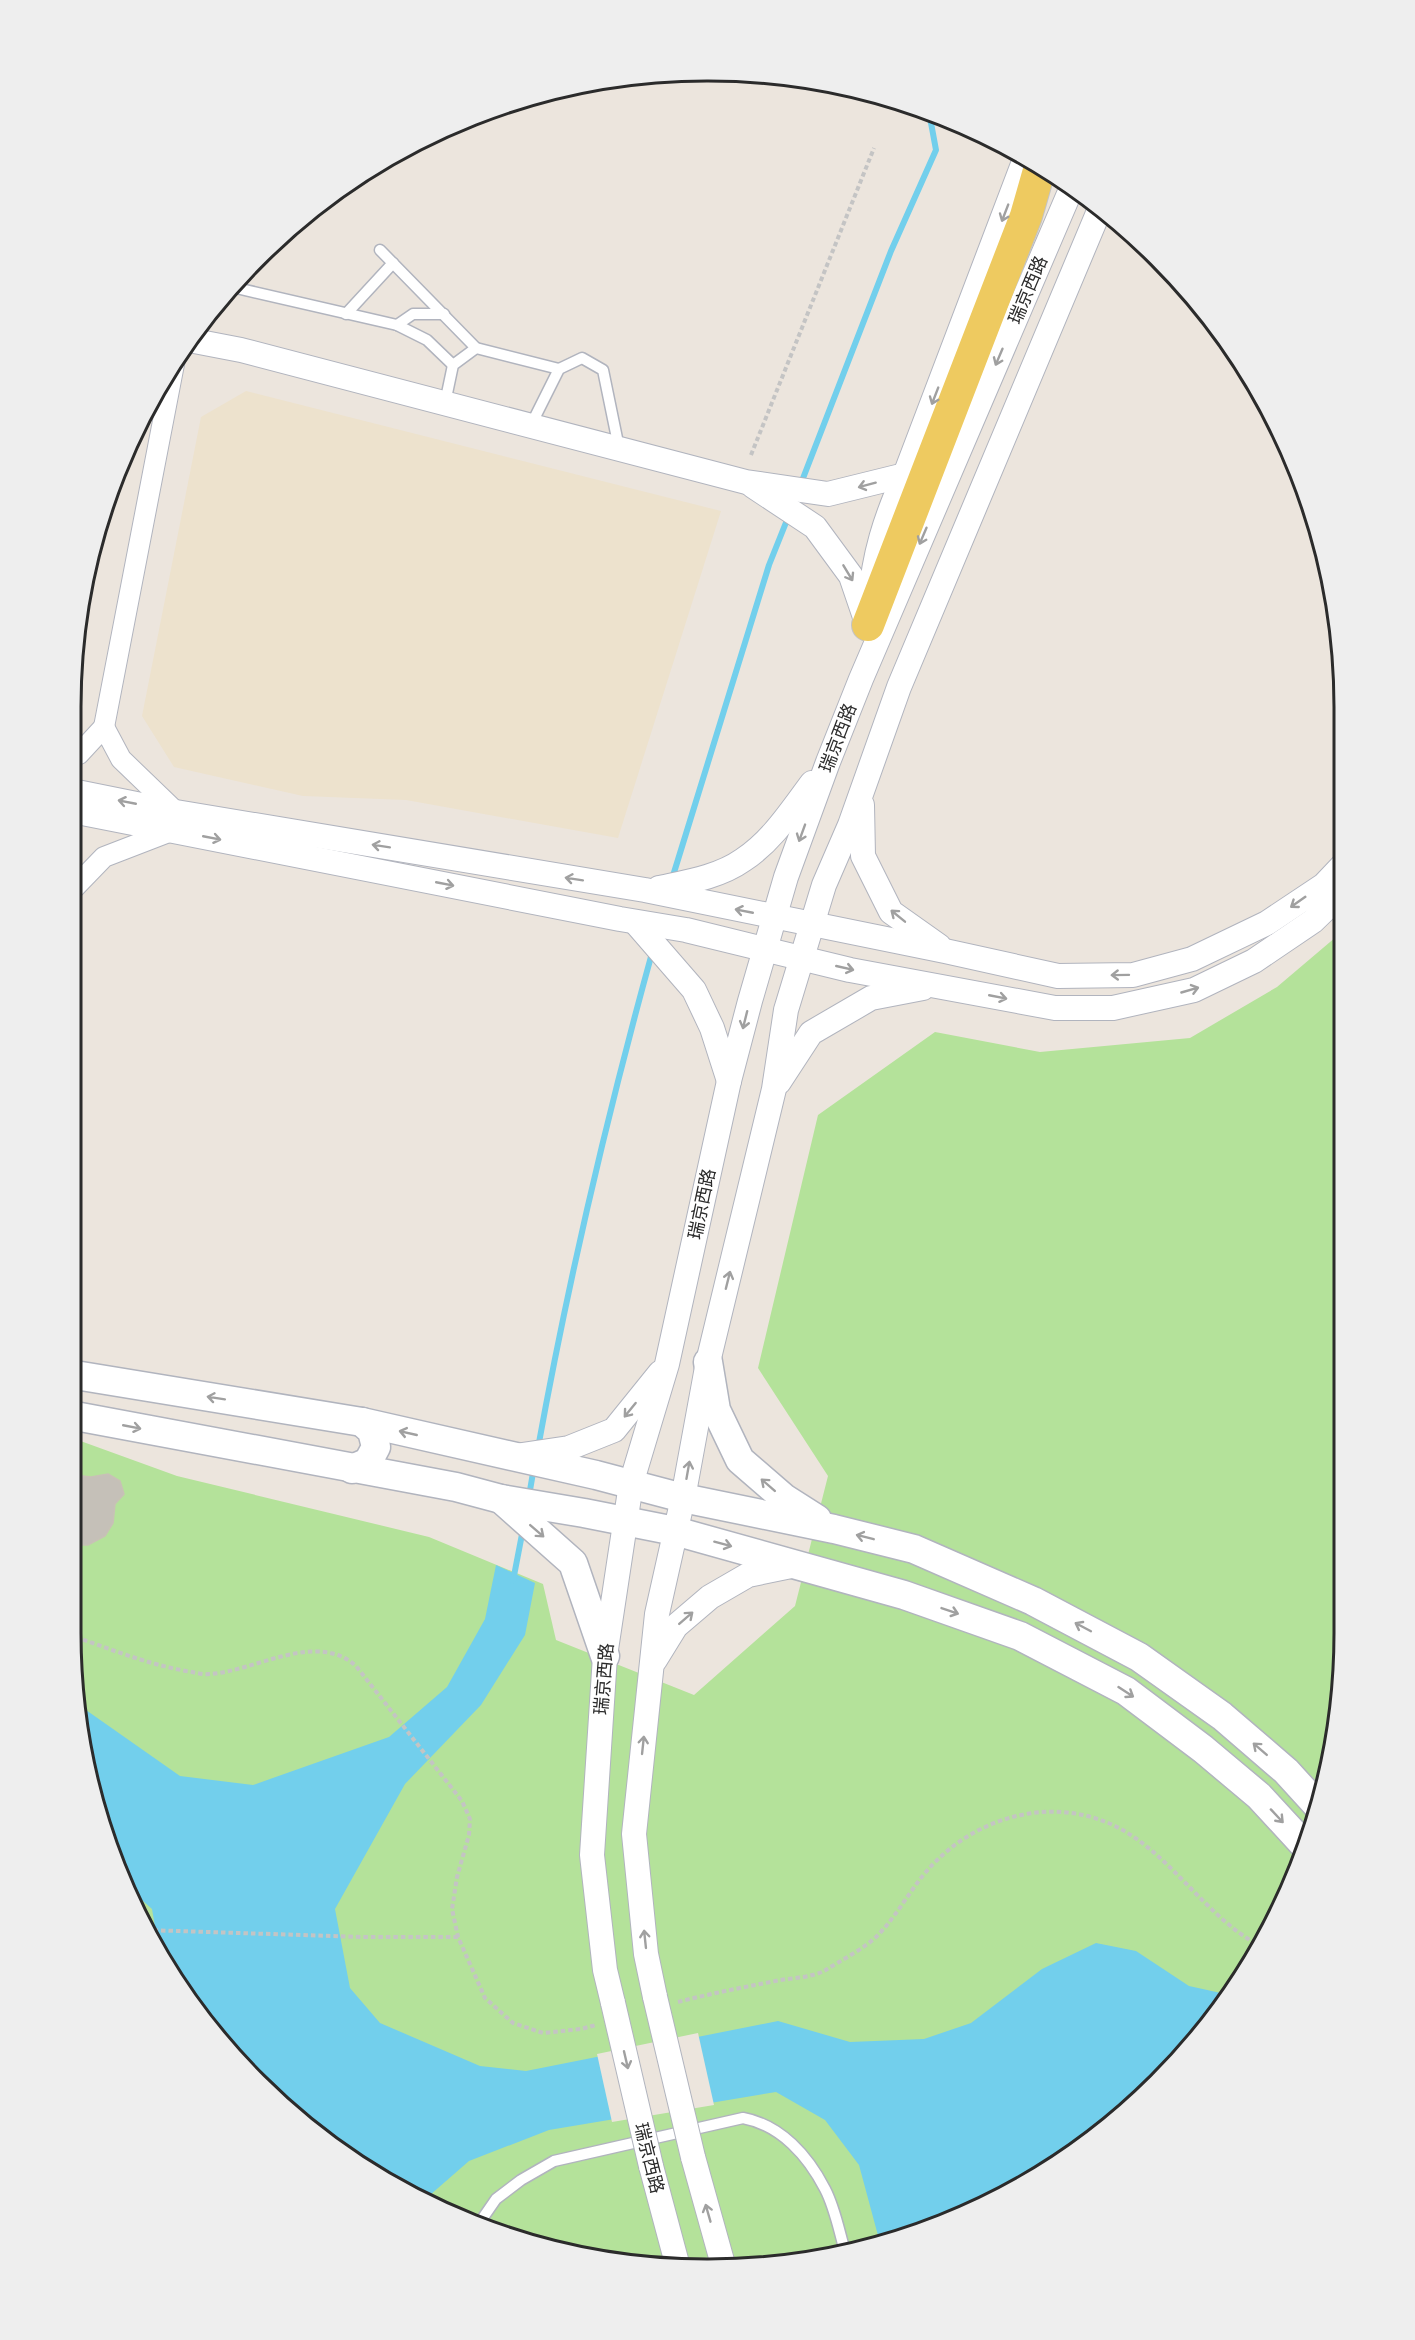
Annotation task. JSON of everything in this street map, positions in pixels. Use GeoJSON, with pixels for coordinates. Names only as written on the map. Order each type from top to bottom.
{"type":"FeatureCollection","features":[{"type":"Feature","properties":{"kind":"main road"},"geometry":{"type":"LineString","coordinates":[[868,625],[1026,216],[1038,175]]}},
{"type":"Feature","properties":{"kind":"main road"},"geometry":{"type":"LineString","coordinates":[[708,1362],[716,1410],[740,1461],[783,1498],[834,1529]]}},
{"type":"Feature","properties":{"kind":"main road"},"geometry":{"type":"LineString","coordinates":[[81,1376],[362,1422],[596,1475],[683,1498],[834,1529],[914,1549],[1033,1601],[1139,1657],[1222,1716],[1286,1771],[1312,1799]]}},
{"type":"Feature","properties":{"kind":"main road"},"geometry":{"type":"LineString","coordinates":[[81,1417],[456,1487],[501,1499],[675,1531],[800,1564],[904,1595],[1020,1636],[1126,1691],[1203,1749],[1258,1796],[1299,1839]]}},
{"type":"Feature","properties":{"kind":"main road"},"geometry":{"type":"LineString","coordinates":[[352,1469],[368,1462],[376,1447],[372,1431],[362,1422]]}},
{"type":"Feature","properties":{"kind":"main road"},"geometry":{"type":"LineString","coordinates":[[501,1499],[573,1563],[605,1656]]}},
{"type":"Feature","properties":{"kind":"main road"},"geometry":{"type":"LineString","coordinates":[[904,1595],[889,1584],[886,1569],[895,1554],[914,1549]]}},
{"type":"Feature","properties":{"kind":"street"},"geometry":{"type":"LineString","coordinates":[[861,679],[873,566],[890,509],[1022,166]]}},
{"type":"Feature","properties":{"kind":"street","name":"瑞京西路"},"geometry":{"type":"LineString","coordinates":[[676,2258],[608,2013],[592,1855],[605,1656],[631,1484],[667,1364],[729,1081],[786,877],[861,679],[1068,196]]}},
{"type":"Feature","properties":{"kind":"street","name":"瑞京西路"},"geometry":{"type":"LineString","coordinates":[[721,2259],[693,2157],[663,2001],[646,1954],[634,1834],[657,1614],[683,1498],[708,1362],[774,1089],[786,1010],[824,885],[862,792],[899,687],[1097,216]]}},
{"type":"Feature","properties":{"kind":"street"},"geometry":{"type":"LineString","coordinates":[[199,342],[241,350],[747,482],[828,494],[905,475]]}},
{"type":"Feature","properties":{"kind":"street"},"geometry":{"type":"LineString","coordinates":[[81,752],[104,727],[170,387]]}},
{"type":"Feature","properties":{"kind":"street"},"geometry":{"type":"LineString","coordinates":[[747,482],[815,527],[851,576],[868,625]]}},
{"type":"Feature","properties":{"kind":"street"},"geometry":{"type":"LineString","coordinates":[[104,727],[121,759],[175,821]]}},
{"type":"Feature","properties":{"kind":"street"},"geometry":{"type":"LineString","coordinates":[[699,889],[742,861],[778,828],[828,762]]}},
{"type":"Feature","properties":{"kind":"street"},"geometry":{"type":"LineString","coordinates":[[862,792],[863,856],[891,912],[945,951]]}},
{"type":"Feature","properties":{"kind":"street"},"geometry":{"type":"LineString","coordinates":[[81,795],[175,821],[627,920],[686,930],[850,970],[941,985],[1055,1008],[1113,1008],[1194,990],[1254,961],[1313,921],[1334,901]]}},
{"type":"Feature","properties":{"kind":"street"},"geometry":{"type":"LineString","coordinates":[[81,812],[175,821],[638,889],[699,889],[774,917],[1058,976],[1133,975],[1192,959],[1268,923],[1324,885],[1334,874]]}},
{"type":"Feature","properties":{"kind":"street"},"geometry":{"type":"LineString","coordinates":[[81,881],[104,857],[175,821]]}},
{"type":"Feature","properties":{"kind":"street"},"geometry":{"type":"LineString","coordinates":[[627,920],[694,990],[712,1028],[729,1081]]}},
{"type":"Feature","properties":{"kind":"street"},"geometry":{"type":"LineString","coordinates":[[774,1089],[811,1033],[872,998],[941,985]]}},
{"type":"Feature","properties":{"kind":"street"},"geometry":{"type":"LineString","coordinates":[[511,1456],[569,1448],[614,1430],[667,1364]]}},
{"type":"Feature","properties":{"kind":"street"},"geometry":{"type":"LineString","coordinates":[[652,1665],[675,1626],[710,1597],[748,1575],[800,1564]]}},
{"type":"Feature","properties":{"kind":"lane"},"geometry":{"type":"LineString","coordinates":[[380,249],[476,348],[559,369]]}},
{"type":"Feature","properties":{"kind":"lane"},"geometry":{"type":"LineString","coordinates":[[346,314],[393,263]]}},
{"type":"Feature","properties":{"kind":"lane"},"geometry":{"type":"LineString","coordinates":[[241,289],[397,325],[427,340],[453,365]]}},
{"type":"Feature","properties":{"kind":"lane"},"geometry":{"type":"LineString","coordinates":[[397,325],[413,314],[444,314]]}},
{"type":"Feature","properties":{"kind":"lane"},"geometry":{"type":"LineString","coordinates":[[445,403],[453,365],[476,348]]}},
{"type":"Feature","properties":{"kind":"lane"},"geometry":{"type":"LineString","coordinates":[[531,425],[559,369],[582,358],[603,370],[619,448]]}},
{"type":"Feature","properties":{"kind":"lane"},"geometry":{"type":"LineString","coordinates":[[483,2217],[496,2199],[521,2180],[554,2161],[744,2118],[759,2121],[790,2140],[809,2163],[826,2190],[843,2244]]}},
{"type":"Feature","properties":{"kind":"path"},"geometry":{"type":"LineString","coordinates":[[751,455],[874,148]]}},
{"type":"Feature","properties":{"kind":"path"},"geometry":{"type":"LineString","coordinates":[[81,1639],[158,1666],[209,1674],[290,1654],[324,1652],[346,1657],[373,1687],[462,1801],[470,1819],[469,1835],[457,1877],[452,1909],[458,1937],[485,1998],[513,2023],[543,2033],[581,2030],[608,2013]]}},
{"type":"Feature","properties":{"kind":"path"},"geometry":{"type":"LineString","coordinates":[[663,2001],[821,1972],[875,1938],[900,1910],[921,1878],[951,1847],[980,1828],[1028,1812],[1071,1811],[1114,1826],[1142,1841],[1208,1908],[1253,1940]]}},
{"type":"Feature","properties":{"kind":"path"},"geometry":{"type":"LineString","coordinates":[[157,1930],[363,1937],[458,1937]]}},
{"type":"Feature","properties":{"kind":"shaded area"},"geometry":{"type":"Polygon","coordinates":[[[246,391],[721,511],[618,838],[406,800],[303,796],[174,767],[142,716],[201,417],[246,391]]]}},
{"type":"Feature","properties":{"kind":"green space"},"geometry":{"type":"Polygon","coordinates":[[[1334,939],[1333,1673],[1329,1714],[1313,1795],[1286,1872],[1250,1946],[1205,2014],[1179,2046],[1121,2104],[1089,2130],[1021,2175],[985,2194],[909,2226],[870,2238],[789,2254],[748,2258],[667,2258],[626,2254],[545,2238],[506,2226],[430,2194],[394,2175],[326,2130],[294,2104],[236,2046],[187,1981],[146,1910],[114,1834],[93,1755],[82,1673],[81,1441],[177,1476],[429,1537],[543,1584],[556,1640],[694,1695],[795,1606],[828,1476],[758,1368],[818,1115],[935,1032],[1040,1052],[1190,1038],[1277,987],[1334,939]]]}},
{"type":"Feature","properties":{"kind":"water"},"geometry":{"type":"Polygon","coordinates":[[[496,1565],[535,1583],[525,1635],[481,1705],[405,1784],[335,1909],[350,1988],[380,2023],[480,2066],[526,2071],[778,2021],[850,2042],[924,2039],[971,2023],[1042,1969],[1096,1943],[1136,1951],[1189,1986],[1220,1993],[1179,2046],[1151,2076],[1089,2130],[1021,2175],[985,2194],[909,2226],[878,2236],[859,2165],[825,2120],[776,2092],[549,2130],[469,2161],[430,2194],[359,2153],[294,2104],[236,2046],[210,2014],[165,1946],[155,1927],[152,1909],[141,1899],[129,1872],[102,1795],[86,1710],[180,1776],[253,1785],[389,1737],[447,1687],[485,1619],[496,1565]]]}},
{"type":"Feature","properties":{"kind":"pier"},"geometry":{"type":"Polygon","coordinates":[[[698,2033],[714,2105],[612,2122],[597,2054],[698,2033]]]}},
{"type":"Feature","properties":{"kind":"building"},"geometry":{"type":"Polygon","coordinates":[[[108,1474],[120,1481],[124,1494],[115,1504],[113,1523],[105,1536],[88,1545],[81,1545],[81,1476],[91,1477],[108,1474]]]}},
{"type":"Feature","properties":{"kind":"waterway"},"geometry":{"type":"LineString","coordinates":[[800,486],[891,251],[936,150],[931,123]]}},
{"type":"Feature","properties":{"kind":"waterway"},"geometry":{"type":"LineString","coordinates":[[672,879],[769,565],[789,515]]}},
{"type":"Feature","properties":{"kind":"waterway"},"geometry":{"type":"LineString","coordinates":[[538,1448],[589,1199],[652,953]]}},
{"type":"Feature","properties":{"kind":"waterway"},"geometry":{"type":"LineString","coordinates":[[529,1496],[534,1467]]}},
{"type":"Feature","properties":{"kind":"waterway"},"geometry":{"type":"LineString","coordinates":[[513,1581],[523,1529]]}}]}
